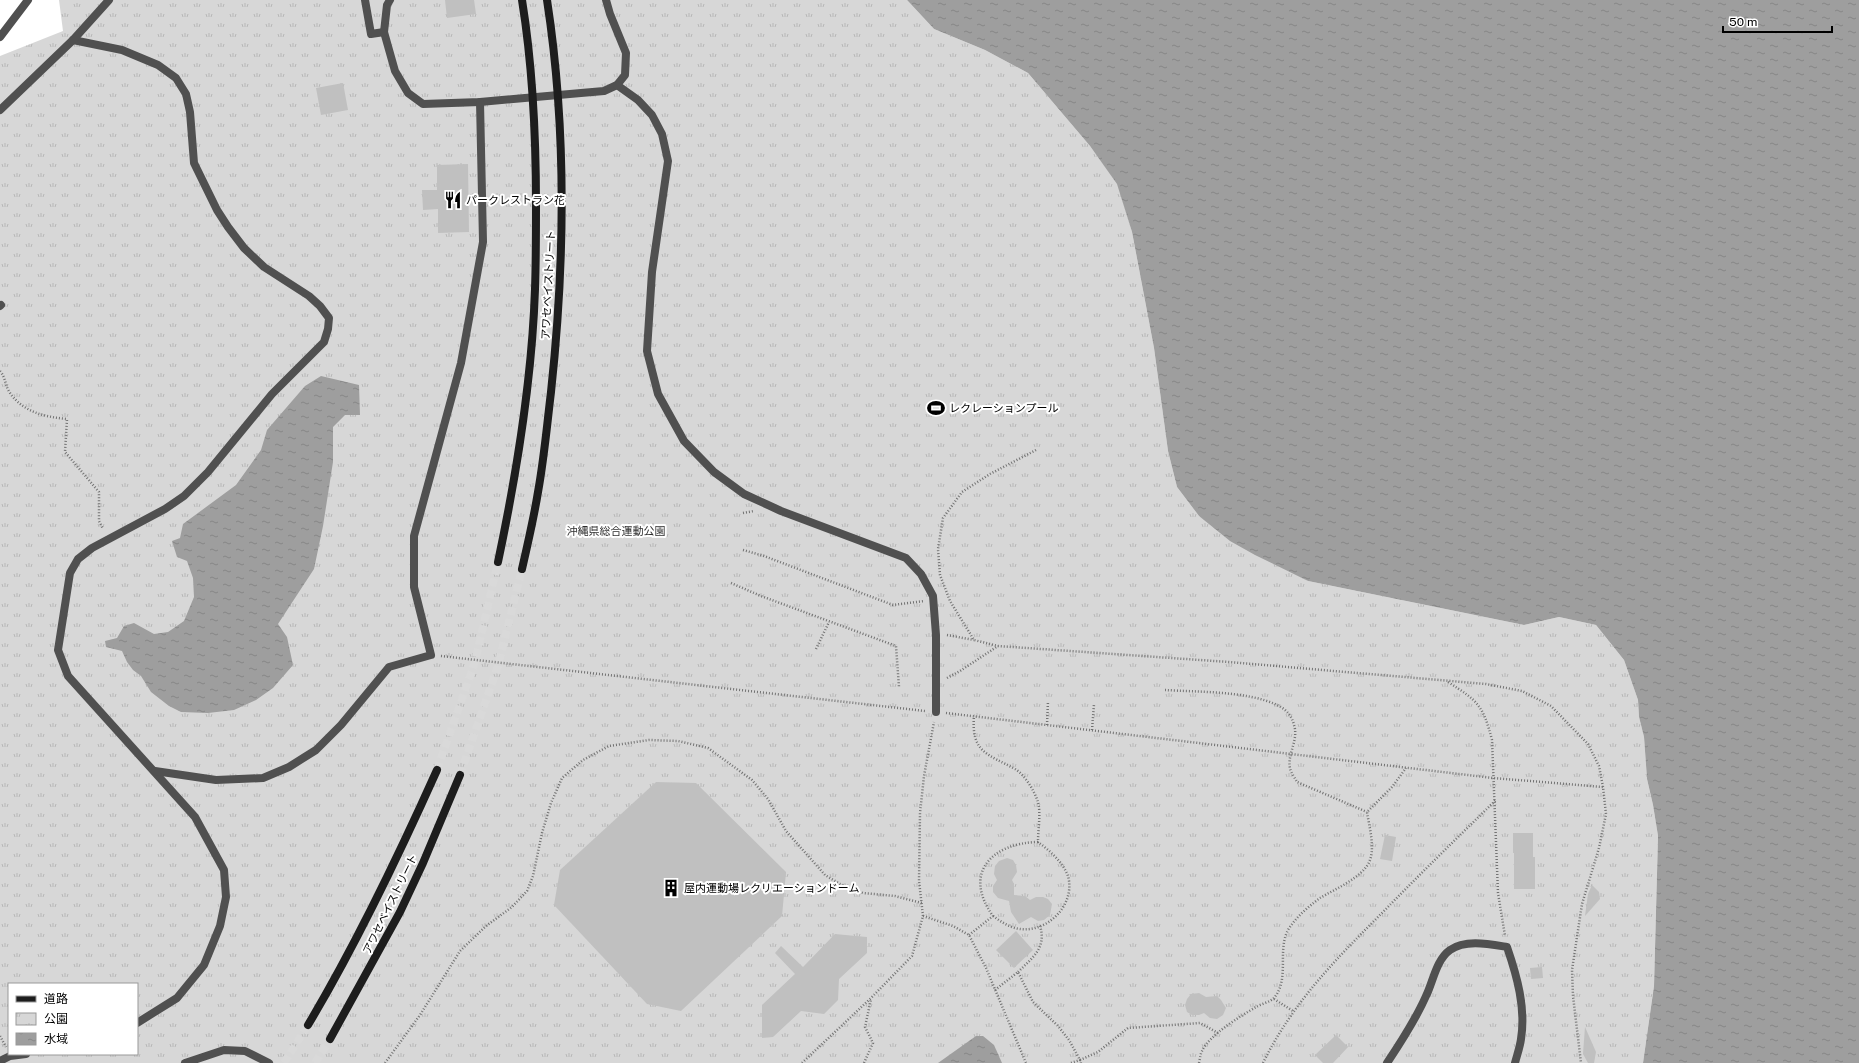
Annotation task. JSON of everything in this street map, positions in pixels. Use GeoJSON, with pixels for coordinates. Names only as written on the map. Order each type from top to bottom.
{"type":"FeatureCollection","features":[{"type":"Feature","properties":{"kind":"main road","name":"アワセベイストリート"},"geometry":{"type":"LineString","coordinates":[[498,562],[513,490],[524,417],[535,290],[536,144],[529,42],[522,0]]}},
{"type":"Feature","properties":{"kind":"main road","name":"アワセベイストリート"},"geometry":{"type":"LineString","coordinates":[[522,569],[538,491],[555,356],[559,294],[562,220],[561,146],[553,39],[547,0]]}},
{"type":"Feature","properties":{"kind":"main road","name":"アワセベイストリート"},"geometry":{"type":"LineString","coordinates":[[308,1025],[332,985],[379,897],[437,770]]}},
{"type":"Feature","properties":{"kind":"main road","name":"アワセベイストリート"},"geometry":{"type":"LineString","coordinates":[[330,1039],[353,1000],[400,912],[423,863],[460,775]]}},
{"type":"Feature","properties":{"kind":"street"},"geometry":{"type":"LineString","coordinates":[[0,37],[28,0]]}},
{"type":"Feature","properties":{"kind":"street"},"geometry":{"type":"LineString","coordinates":[[0,110],[73,40],[109,0]]}},
{"type":"Feature","properties":{"kind":"street"},"geometry":{"type":"LineString","coordinates":[[365,0],[371,34],[384,32]]}},
{"type":"Feature","properties":{"kind":"street"},"geometry":{"type":"LineString","coordinates":[[390,0],[387,4],[384,32],[395,72],[408,93],[423,104],[480,102],[580,94],[604,91],[616,85],[625,74],[626,54],[606,0]]}},
{"type":"Feature","properties":{"kind":"street"},"geometry":{"type":"LineString","coordinates":[[73,40],[122,50],[158,65],[176,78],[186,94],[190,112],[194,163],[217,210],[244,248],[264,267],[309,296],[320,306],[328,318],[328,329],[324,342],[272,394],[208,472],[184,496],[165,510],[108,538],[92,548],[78,560],[70,573],[58,650],[68,676],[79,690],[196,817],[224,870],[226,897],[220,926],[204,965],[177,998],[138,1022]]}},
{"type":"Feature","properties":{"kind":"street"},"geometry":{"type":"LineString","coordinates":[[616,85],[638,100],[652,115],[662,134],[668,161],[652,272],[646,351],[658,394],[684,441],[714,472],[744,494],[780,511],[906,558],[921,574],[933,596],[936,635],[936,712]]}},
{"type":"Feature","properties":{"kind":"street"},"geometry":{"type":"LineString","coordinates":[[155,771],[216,780],[263,778],[289,767],[321,745],[341,725],[389,667],[431,655],[414,587],[414,536],[461,363],[483,242],[480,102]]}},
{"type":"Feature","properties":{"kind":"street"},"geometry":{"type":"LineString","coordinates":[[1387,1063],[1426,997],[1440,962],[1450,950],[1464,944],[1482,944],[1507,947],[1517,976],[1521,1006],[1521,1038],[1515,1063]]}},
{"type":"Feature","properties":{"kind":"street"},"geometry":{"type":"LineString","coordinates":[[185,1063],[224,1050],[245,1051],[269,1063]]}},
{"type":"Feature","properties":{"kind":"street"},"geometry":{"type":"LineString","coordinates":[[0,1061],[10,1056],[18,1055]]}},
{"type":"Feature","properties":{"kind":"path"},"geometry":{"type":"LineString","coordinates":[[0,371],[4,376],[9,392],[21,406],[48,417],[67,419],[65,452],[99,492],[99,521],[108,538]]}},
{"type":"Feature","properties":{"kind":"path"},"geometry":{"type":"LineString","coordinates":[[974,640],[950,601],[940,575],[938,548],[943,518],[962,492],[990,474],[1036,450]]}},
{"type":"Feature","properties":{"kind":"path"},"geometry":{"type":"LineString","coordinates":[[743,513],[761,511]]}},
{"type":"Feature","properties":{"kind":"path"},"geometry":{"type":"LineString","coordinates":[[743,550],[764,556],[892,605],[905,605],[924,601]]}},
{"type":"Feature","properties":{"kind":"path"},"geometry":{"type":"LineString","coordinates":[[731,584],[896,646],[899,687]]}},
{"type":"Feature","properties":{"kind":"path"},"geometry":{"type":"LineString","coordinates":[[923,595],[925,607]]}},
{"type":"Feature","properties":{"kind":"path"},"geometry":{"type":"LineString","coordinates":[[816,649],[829,622]]}},
{"type":"Feature","properties":{"kind":"path"},"geometry":{"type":"LineString","coordinates":[[936,635],[952,635],[998,646],[1229,662],[1447,682],[1486,684],[1522,691],[1551,706],[1588,744],[1599,766],[1606,814],[1599,848],[1582,904],[1572,970],[1573,996],[1581,1063]]}},
{"type":"Feature","properties":{"kind":"path"},"geometry":{"type":"LineString","coordinates":[[936,683],[960,671],[998,646]]}},
{"type":"Feature","properties":{"kind":"path"},"geometry":{"type":"LineString","coordinates":[[431,655],[974,716],[1493,778],[1603,787]]}},
{"type":"Feature","properties":{"kind":"path"},"geometry":{"type":"LineString","coordinates":[[1447,682],[1472,698],[1486,716],[1492,740],[1493,778],[1496,800],[1498,893],[1507,947]]}},
{"type":"Feature","properties":{"kind":"path"},"geometry":{"type":"LineString","coordinates":[[1165,690],[1236,695],[1261,699],[1278,705],[1289,714],[1295,726],[1296,740],[1290,767],[1297,782],[1367,812]]}},
{"type":"Feature","properties":{"kind":"path"},"geometry":{"type":"LineString","coordinates":[[1047,725],[1048,701]]}},
{"type":"Feature","properties":{"kind":"path"},"geometry":{"type":"LineString","coordinates":[[1092,730],[1094,704]]}},
{"type":"Feature","properties":{"kind":"path"},"geometry":{"type":"LineString","coordinates":[[802,1063],[871,998],[912,956],[923,916],[919,881],[920,813],[924,776],[936,712]]}},
{"type":"Feature","properties":{"kind":"path"},"geometry":{"type":"LineString","coordinates":[[974,716],[973,731],[978,746],[987,755],[1001,764],[1016,770],[1028,783],[1038,802],[1038,842]]}},
{"type":"Feature","properties":{"kind":"path"},"geometry":{"type":"LineString","coordinates":[[385,1063],[420,1015],[460,951],[486,926],[512,907],[527,891],[533,876],[542,833],[551,802],[562,778],[583,760],[609,746],[649,740],[678,741],[708,748],[752,780],[768,799],[786,831],[825,875],[840,884],[863,893],[895,896],[922,903]]}},
{"type":"Feature","properties":{"kind":"path"},"geometry":{"type":"LineString","coordinates":[[1367,812],[1392,787],[1406,768]]}},
{"type":"Feature","properties":{"kind":"path"},"geometry":{"type":"LineString","coordinates":[[1264,1063],[1293,1011],[1314,985],[1351,944],[1496,800]]}},
{"type":"Feature","properties":{"kind":"path"},"geometry":{"type":"LineString","coordinates":[[1199,1063],[1202,1050],[1218,1033],[1235,1020],[1274,999],[1281,986],[1283,950],[1288,931],[1301,913],[1319,899],[1366,868],[1370,859],[1371,841],[1367,812]]}},
{"type":"Feature","properties":{"kind":"path"},"geometry":{"type":"LineString","coordinates":[[1024,842],[1038,842],[1058,860],[1068,876],[1069,891],[1064,907],[1053,920],[1029,929],[1015,928],[1004,925],[993,916],[985,904],[981,892],[980,879],[984,864],[994,855],[1008,847],[1024,842]]}},
{"type":"Feature","properties":{"kind":"path"},"geometry":{"type":"LineString","coordinates":[[923,916],[953,926],[969,935],[995,990],[1026,1063]]}},
{"type":"Feature","properties":{"kind":"path"},"geometry":{"type":"LineString","coordinates":[[969,935],[993,916]]}},
{"type":"Feature","properties":{"kind":"path"},"geometry":{"type":"LineString","coordinates":[[995,990],[1018,972],[1037,953],[1043,936],[1040,926]]}},
{"type":"Feature","properties":{"kind":"path"},"geometry":{"type":"LineString","coordinates":[[1018,972],[1034,1002],[1058,1026],[1069,1040],[1080,1061]]}},
{"type":"Feature","properties":{"kind":"path"},"geometry":{"type":"LineString","coordinates":[[864,1063],[873,1043],[865,1027],[871,998]]}},
{"type":"Feature","properties":{"kind":"path"},"geometry":{"type":"LineString","coordinates":[[1274,999],[1293,1011]]}},
{"type":"Feature","properties":{"kind":"path"},"geometry":{"type":"LineString","coordinates":[[1071,1063],[1080,1061],[1098,1052],[1128,1028],[1200,1023],[1218,1033]]}},
{"type":"Feature","properties":{"kind":"path"},"geometry":{"type":"LineString","coordinates":[[0,1036],[8,1051]]}},
{"type":"Feature","properties":{"kind":"green space","name":"沖縄県総合運動公園"},"geometry":{"type":"Polygon","coordinates":[[[59,0],[907,0],[934,29],[985,50],[1028,73],[1090,146],[1118,184],[1132,232],[1154,348],[1168,451],[1177,487],[1199,516],[1308,581],[1524,625],[1559,617],[1596,625],[1624,660],[1638,700],[1639,717],[1644,737],[1647,779],[1658,836],[1654,986],[1643,1063],[0,1063],[0,56],[63,31],[59,0]]]}},
{"type":"Feature","properties":{"kind":"water"},"geometry":{"type":"Polygon","coordinates":[[[907,0],[1859,0],[1859,1063],[1643,1063],[1654,986],[1658,836],[1647,779],[1644,737],[1639,717],[1638,700],[1624,660],[1596,625],[1559,617],[1524,625],[1308,581],[1230,541],[1199,516],[1177,487],[1168,451],[1154,348],[1132,232],[1117,184],[1090,146],[1028,73],[985,50],[934,29],[907,0]]]}},
{"type":"Feature","properties":{"kind":"water"},"geometry":{"type":"Polygon","coordinates":[[[321,376],[359,385],[360,415],[345,415],[333,427],[333,462],[323,526],[314,569],[278,624],[287,637],[293,665],[273,688],[256,700],[234,710],[208,713],[181,712],[169,706],[151,692],[141,676],[133,670],[127,662],[122,651],[106,647],[105,641],[117,638],[124,626],[134,623],[154,634],[168,632],[184,621],[194,597],[193,578],[187,561],[177,557],[172,541],[180,538],[183,524],[236,485],[261,450],[267,430],[305,386],[321,376]]]}},
{"type":"Feature","properties":{"kind":"water"},"geometry":{"type":"Polygon","coordinates":[[[976,1036],[983,1036],[994,1045],[1002,1063],[938,1063],[976,1036]]]}},
{"type":"Feature","properties":{"kind":"building"},"geometry":{"type":"Polygon","coordinates":[[[445,0],[474,0],[476,14],[447,18],[445,0]]]}},
{"type":"Feature","properties":{"kind":"building"},"geometry":{"type":"Polygon","coordinates":[[[343,83],[348,110],[321,115],[316,88],[343,83]]]}},
{"type":"Feature","properties":{"kind":"building"},"geometry":{"type":"Polygon","coordinates":[[[468,164],[469,232],[438,233],[438,209],[423,210],[422,190],[437,190],[437,165],[468,164]]]}},
{"type":"Feature","properties":{"kind":"building","name":"屋内運動場レクリエーションドーム"},"geometry":{"type":"Polygon","coordinates":[[[656,782],[696,783],[786,872],[782,916],[681,1011],[647,1004],[554,905],[560,870],[656,782]]]}},
{"type":"Feature","properties":{"kind":"building"},"geometry":{"type":"Polygon","coordinates":[[[1513,833],[1533,833],[1535,889],[1514,889],[1513,833]]]}},
{"type":"Feature","properties":{"kind":"building"},"geometry":{"type":"Polygon","coordinates":[[[1385,835],[1396,837],[1392,861],[1380,859],[1385,835]]]}},
{"type":"Feature","properties":{"kind":"building"},"geometry":{"type":"Polygon","coordinates":[[[1007,858],[1013,860],[1016,865],[1017,872],[1012,880],[1014,884],[1014,895],[1025,896],[1030,900],[1036,897],[1043,897],[1048,899],[1052,904],[1050,915],[1044,920],[1038,921],[1031,917],[1019,924],[1011,912],[1009,901],[998,898],[993,892],[993,886],[997,880],[994,874],[995,866],[999,861],[1007,858]]]}},
{"type":"Feature","properties":{"kind":"building"},"geometry":{"type":"Polygon","coordinates":[[[1592,885],[1599,892],[1600,899],[1585,916],[1588,894],[1592,885]]]}},
{"type":"Feature","properties":{"kind":"building"},"geometry":{"type":"Polygon","coordinates":[[[1016,931],[1033,950],[1014,968],[996,950],[1016,931]]]}},
{"type":"Feature","properties":{"kind":"building"},"geometry":{"type":"Polygon","coordinates":[[[835,934],[867,937],[867,953],[839,979],[838,1000],[824,1014],[801,1011],[773,1037],[762,1038],[762,1005],[795,974],[775,953],[781,946],[803,967],[835,934]]]}},
{"type":"Feature","properties":{"kind":"building"},"geometry":{"type":"Polygon","coordinates":[[[1542,967],[1543,978],[1531,979],[1530,968],[1542,967]]]}},
{"type":"Feature","properties":{"kind":"building"},"geometry":{"type":"Polygon","coordinates":[[[1199,993],[1206,997],[1217,996],[1226,1008],[1223,1015],[1217,1019],[1210,1018],[1204,1013],[1192,1015],[1187,1012],[1185,1005],[1187,999],[1191,994],[1199,993]]]}},
{"type":"Feature","properties":{"kind":"building"},"geometry":{"type":"Polygon","coordinates":[[[1585,1027],[1596,1052],[1594,1063],[1588,1063],[1583,1054],[1585,1027]]]}},
{"type":"Feature","properties":{"kind":"building"},"geometry":{"type":"Polygon","coordinates":[[[1336,1035],[1348,1047],[1333,1063],[1323,1063],[1315,1055],[1336,1035]]]}},
{"type":"Feature","properties":{"kind":"tunnel"},"geometry":{"type":"LineString","coordinates":[[437,770],[475,662],[498,562]]}},
{"type":"Feature","properties":{"kind":"tunnel"},"geometry":{"type":"LineString","coordinates":[[460,775],[498,666],[522,569]]}},
{"type":"Feature","properties":{"kind":"tunnel"},"geometry":{"type":"LineString","coordinates":[[284,1063],[308,1025]]}},
{"type":"Feature","properties":{"kind":"tunnel"},"geometry":{"type":"LineString","coordinates":[[315,1063],[330,1039]]}},
{"type":"Feature","properties":{"kind":"place","name":"パークレストラン花"},"geometry":{"type":"Point","coordinates":[453,200]}},
{"type":"Feature","properties":{"kind":"place","name":"レクレーションプール"},"geometry":{"type":"Point","coordinates":[936,408]}},
{"type":"Feature","properties":{"kind":"place","name":"屋内運動場レクリエーションドーム"},"geometry":{"type":"Point","coordinates":[671,888]}}]}
